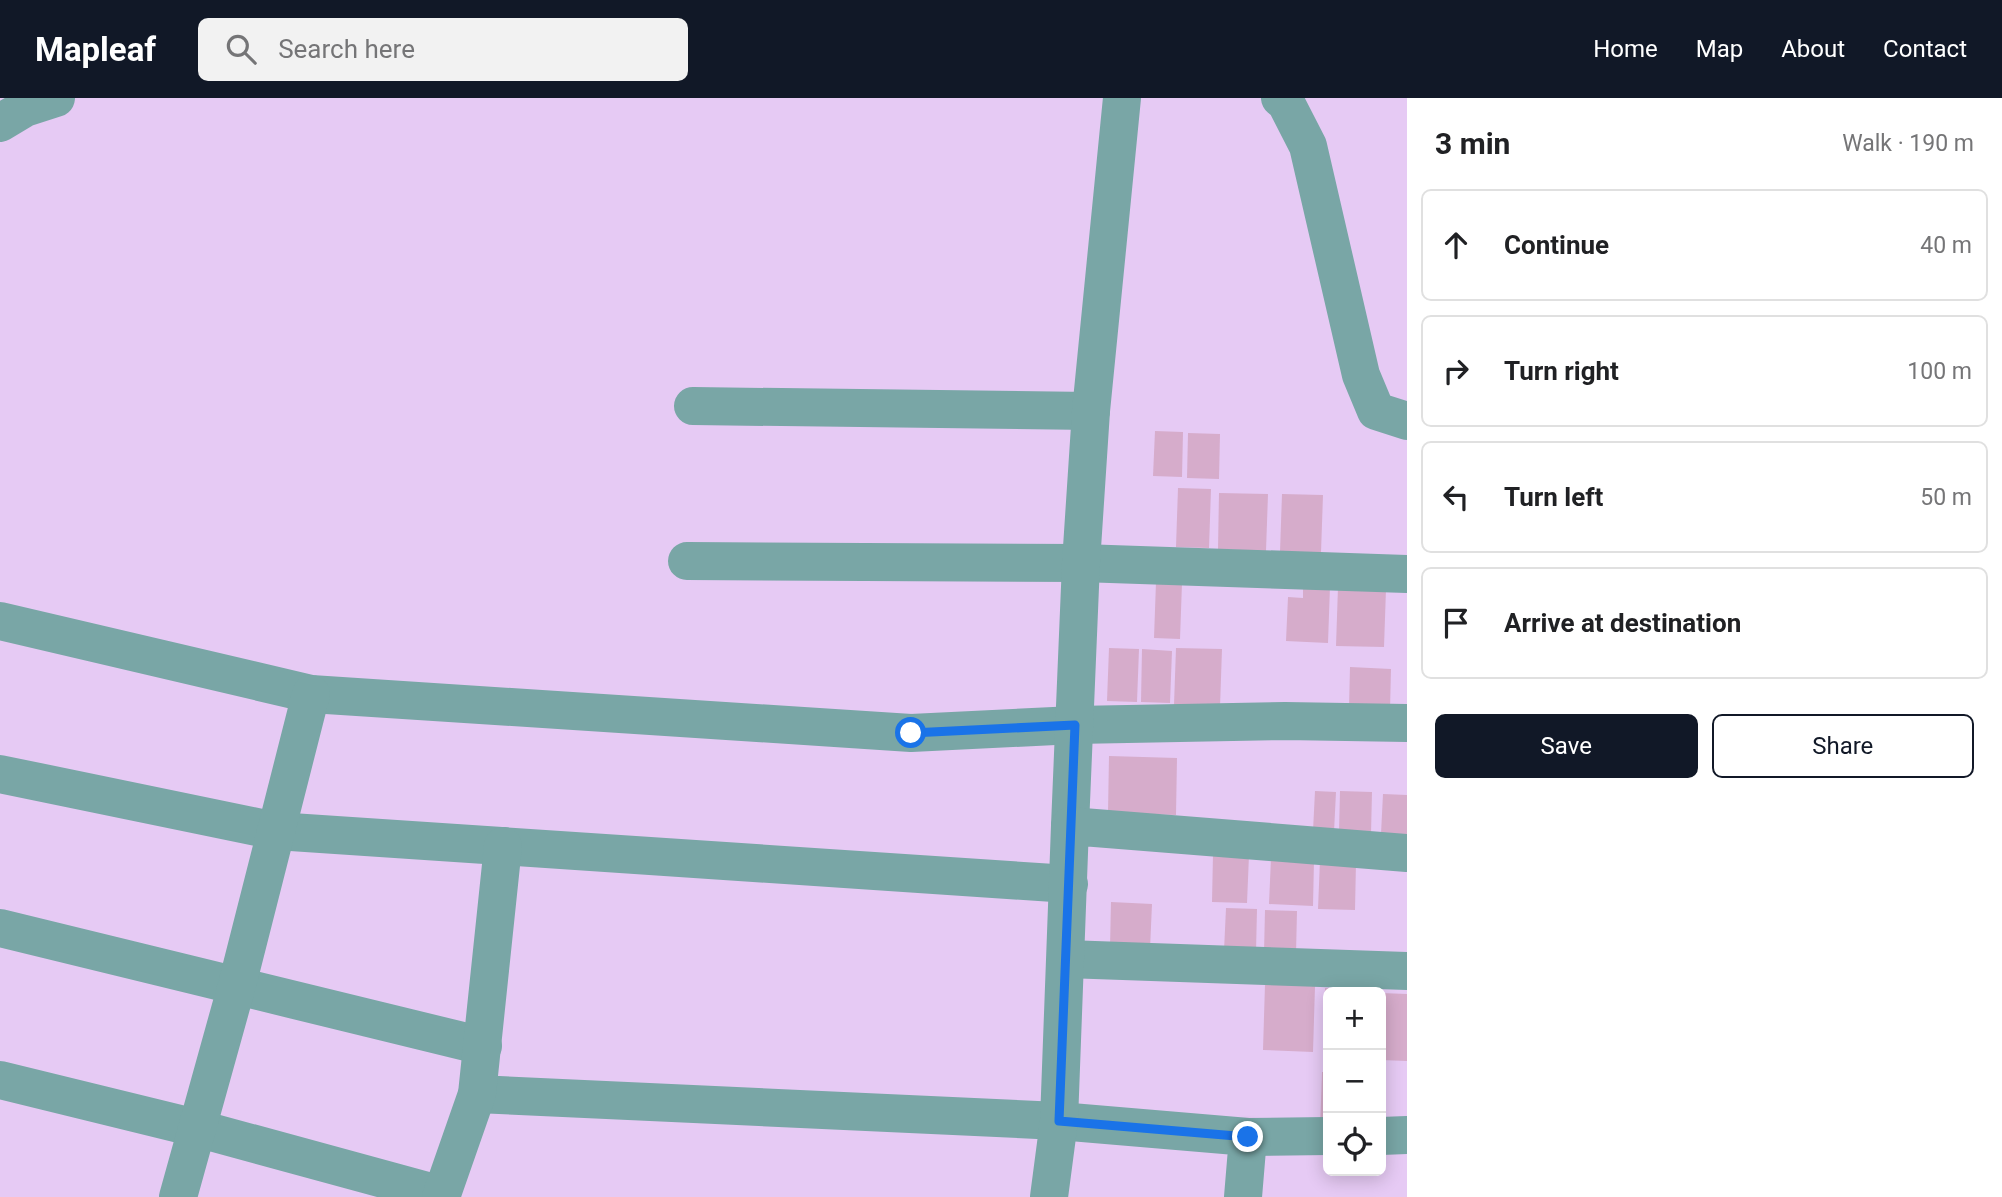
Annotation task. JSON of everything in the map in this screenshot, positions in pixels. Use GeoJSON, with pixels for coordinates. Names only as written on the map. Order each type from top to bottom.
{"type":"FeatureCollection","features":[{"type":"Feature","properties":{"kind":"street"},"geometry":{"type":"LineString","coordinates":[[0,123],[25,108],[56,98]]}},
{"type":"Feature","properties":{"kind":"street"},"geometry":{"type":"LineString","coordinates":[[1049,1197],[1059,1121],[1081,563],[1091,411],[1122,98]]}},
{"type":"Feature","properties":{"kind":"street"},"geometry":{"type":"LineString","coordinates":[[1280,98],[1286,103],[1308,146],[1361,375],[1376,411],[1407,421]]}},
{"type":"Feature","properties":{"kind":"street"},"geometry":{"type":"LineString","coordinates":[[693,406],[1091,411]]}},
{"type":"Feature","properties":{"kind":"street"},"geometry":{"type":"LineString","coordinates":[[687,561],[1081,563],[1407,574]]}},
{"type":"Feature","properties":{"kind":"street"},"geometry":{"type":"LineString","coordinates":[[0,621],[311,694],[911,733],[1075,725],[1285,721],[1407,723]]}},
{"type":"Feature","properties":{"kind":"street"},"geometry":{"type":"LineString","coordinates":[[178,1197],[195,1128],[237,985],[311,694]]}},
{"type":"Feature","properties":{"kind":"street"},"geometry":{"type":"LineString","coordinates":[[0,774],[276,831],[1069,884]]}},
{"type":"Feature","properties":{"kind":"street"},"geometry":{"type":"LineString","coordinates":[[1070,826],[1407,853]]}},
{"type":"Feature","properties":{"kind":"street"},"geometry":{"type":"LineString","coordinates":[[0,1080],[195,1128],[442,1196],[478,1094],[503,846]]}},
{"type":"Feature","properties":{"kind":"street"},"geometry":{"type":"LineString","coordinates":[[0,929],[483,1046]]}},
{"type":"Feature","properties":{"kind":"street"},"geometry":{"type":"LineString","coordinates":[[1066,959],[1407,971]]}},
{"type":"Feature","properties":{"kind":"street"},"geometry":{"type":"LineString","coordinates":[[478,1094],[1059,1121],[1248,1137],[1323,1136]]}},
{"type":"Feature","properties":{"kind":"street"},"geometry":{"type":"LineString","coordinates":[[1386,1136],[1407,1135]]}},
{"type":"Feature","properties":{"kind":"street"},"geometry":{"type":"LineString","coordinates":[[1243,1197],[1248,1137]]}},
{"type":"Feature","properties":{"kind":"building"},"geometry":{"type":"Polygon","coordinates":[[[1155,431],[1183,432],[1182,477],[1153,476],[1155,431]]]}},
{"type":"Feature","properties":{"kind":"building"},"geometry":{"type":"Polygon","coordinates":[[[1188,433],[1220,434],[1219,479],[1187,478],[1188,433]]]}},
{"type":"Feature","properties":{"kind":"building"},"geometry":{"type":"Polygon","coordinates":[[[1178,488],[1211,489],[1209,548],[1176,547],[1178,488]]]}},
{"type":"Feature","properties":{"kind":"building"},"geometry":{"type":"Polygon","coordinates":[[[1219,493],[1268,494],[1266,551],[1218,549],[1219,493]]]}},
{"type":"Feature","properties":{"kind":"building"},"geometry":{"type":"Polygon","coordinates":[[[1282,494],[1323,495],[1321,553],[1280,552],[1282,494]]]}},
{"type":"Feature","properties":{"kind":"building"},"geometry":{"type":"Polygon","coordinates":[[[1156,582],[1182,583],[1180,639],[1154,638],[1156,582]]]}},
{"type":"Feature","properties":{"kind":"building"},"geometry":{"type":"Polygon","coordinates":[[[1303,585],[1330,586],[1328,643],[1286,641],[1288,597],[1303,598],[1303,585]]]}},
{"type":"Feature","properties":{"kind":"building"},"geometry":{"type":"Polygon","coordinates":[[[1338,587],[1386,589],[1384,647],[1336,646],[1338,587]]]}},
{"type":"Feature","properties":{"kind":"building"},"geometry":{"type":"Polygon","coordinates":[[[1109,648],[1139,649],[1137,702],[1107,701],[1109,648]]]}},
{"type":"Feature","properties":{"kind":"building"},"geometry":{"type":"Polygon","coordinates":[[[1176,648],[1222,649],[1220,707],[1174,705],[1176,648]]]}},
{"type":"Feature","properties":{"kind":"building"},"geometry":{"type":"Polygon","coordinates":[[[1142,649],[1172,651],[1170,703],[1141,702],[1142,649]]]}},
{"type":"Feature","properties":{"kind":"building"},"geometry":{"type":"Polygon","coordinates":[[[1350,667],[1391,669],[1390,710],[1349,709],[1350,667]]]}},
{"type":"Feature","properties":{"kind":"building"},"geometry":{"type":"Polygon","coordinates":[[[1109,756],[1177,758],[1176,815],[1108,813],[1109,756]]]}},
{"type":"Feature","properties":{"kind":"building"},"geometry":{"type":"Polygon","coordinates":[[[1315,791],[1336,792],[1334,832],[1313,831],[1315,791]]]}},
{"type":"Feature","properties":{"kind":"building"},"geometry":{"type":"Polygon","coordinates":[[[1340,791],[1372,792],[1371,834],[1339,833],[1340,791]]]}},
{"type":"Feature","properties":{"kind":"building"},"geometry":{"type":"Polygon","coordinates":[[[1383,794],[1407,795],[1407,835],[1381,834],[1383,794]]]}},
{"type":"Feature","properties":{"kind":"building"},"geometry":{"type":"Polygon","coordinates":[[[1213,854],[1249,855],[1247,903],[1212,902],[1213,854]]]}},
{"type":"Feature","properties":{"kind":"building"},"geometry":{"type":"Polygon","coordinates":[[[1271,858],[1314,860],[1313,906],[1269,904],[1271,858]]]}},
{"type":"Feature","properties":{"kind":"building"},"geometry":{"type":"Polygon","coordinates":[[[1320,860],[1356,862],[1355,910],[1318,909],[1320,860]]]}},
{"type":"Feature","properties":{"kind":"building"},"geometry":{"type":"Polygon","coordinates":[[[1111,902],[1152,904],[1150,949],[1110,948],[1111,902]]]}},
{"type":"Feature","properties":{"kind":"building"},"geometry":{"type":"Polygon","coordinates":[[[1226,908],[1257,909],[1256,952],[1224,951],[1226,908]]]}},
{"type":"Feature","properties":{"kind":"building"},"geometry":{"type":"Polygon","coordinates":[[[1265,910],[1297,911],[1296,954],[1264,953],[1265,910]]]}},
{"type":"Feature","properties":{"kind":"building"},"geometry":{"type":"Polygon","coordinates":[[[1265,984],[1315,986],[1313,1052],[1263,1050],[1265,984]]]}},
{"type":"Feature","properties":{"kind":"building"},"geometry":{"type":"Polygon","coordinates":[[[1386,993],[1407,994],[1407,1061],[1386,1060],[1386,993]]]}},
{"type":"Feature","properties":{"kind":"building"},"geometry":{"type":"Polygon","coordinates":[[[1322,1072],[1323,1072],[1323,1130],[1320,1130],[1322,1072]]]}},
{"type":"Feature","properties":{"kind":"route"},"geometry":{"type":"LineString","coordinates":[[911,733],[1075,725],[1059,1121],[1248,1137]]}}]}
